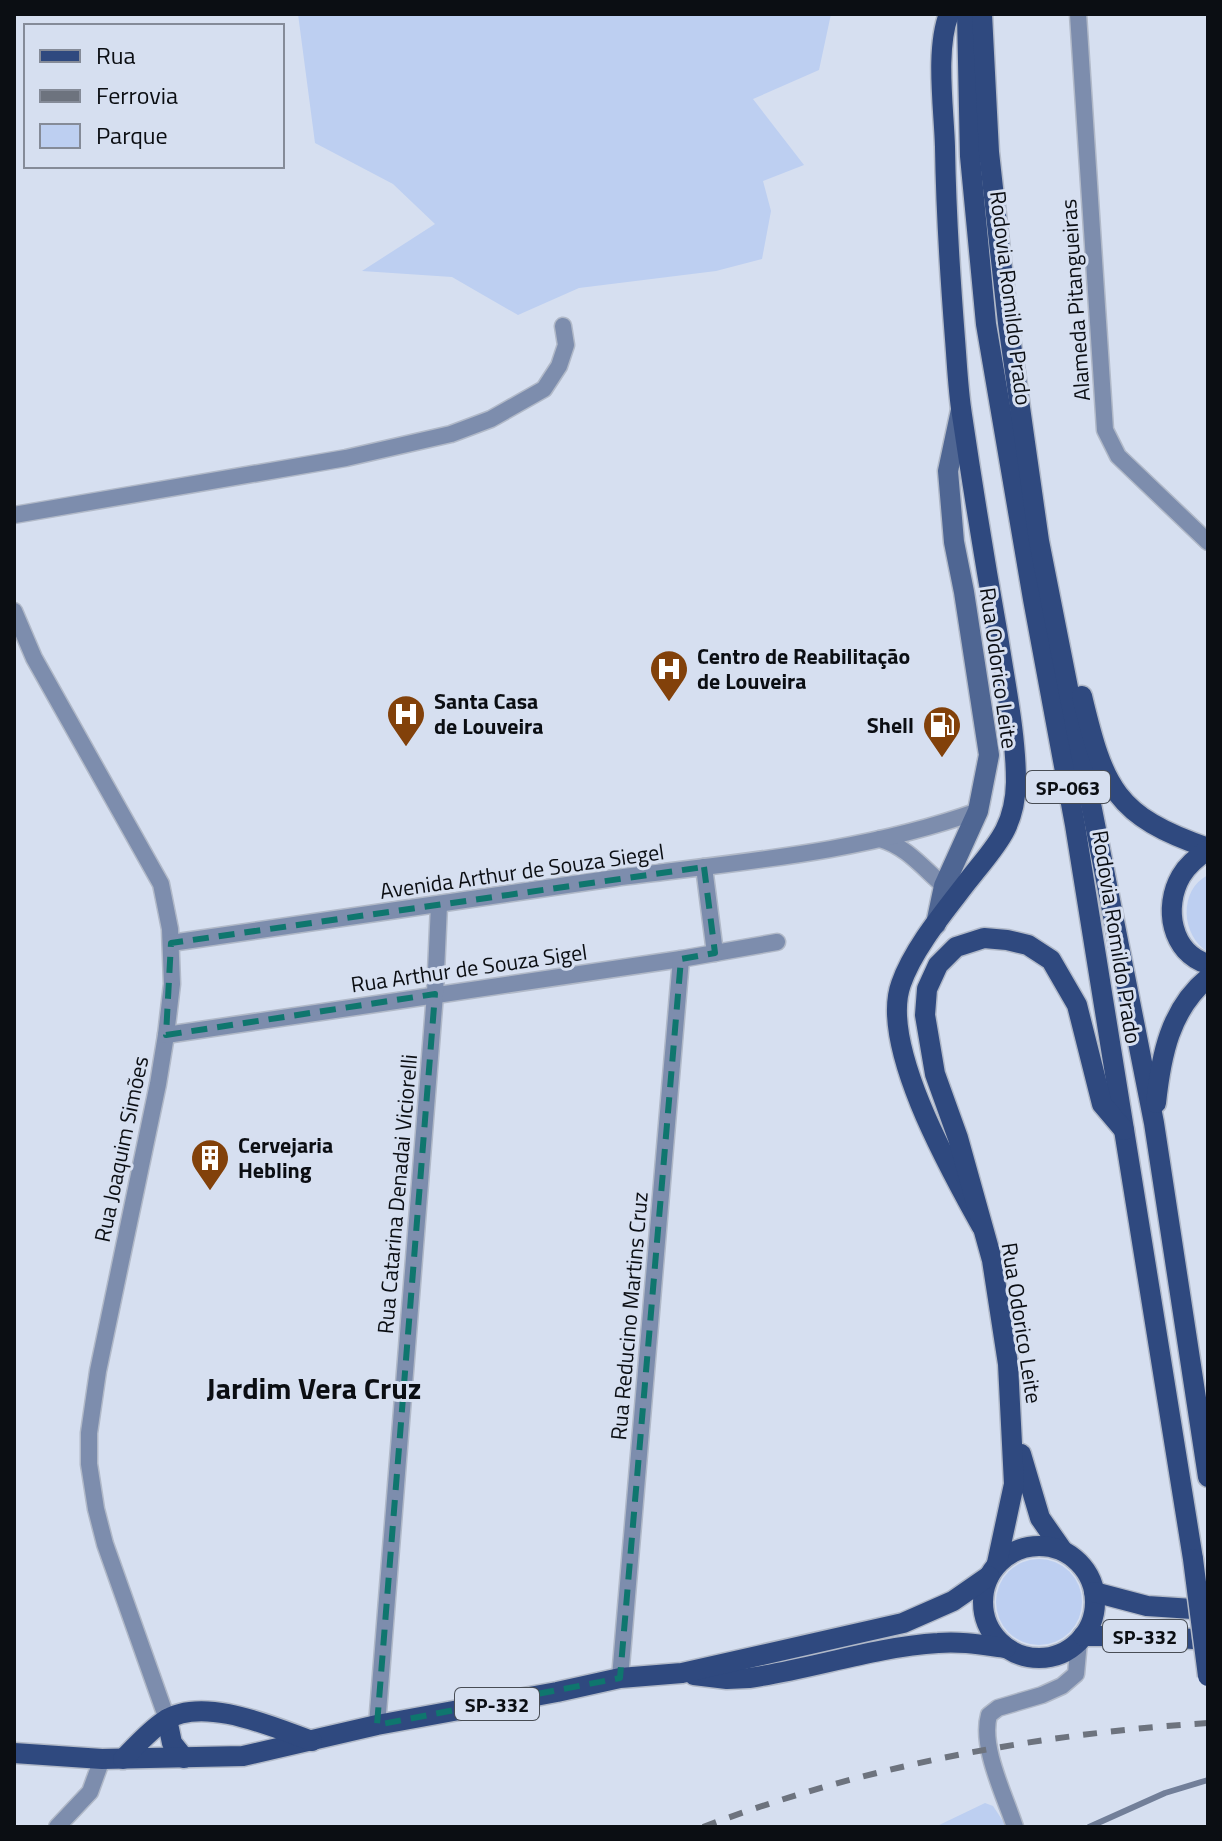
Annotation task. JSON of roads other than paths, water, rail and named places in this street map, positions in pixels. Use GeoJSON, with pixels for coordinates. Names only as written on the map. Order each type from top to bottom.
{"type":"FeatureCollection","features":[{"type":"Feature","properties":{"kind":"main road"},"geometry":{"type":"LineString","coordinates":[[949,14],[945,26],[943,68],[945,159],[961,410],[1002,661],[1016,783],[1011,816],[1001,841],[912,957],[899,987],[897,1016],[911,1078],[944,1158],[982,1227]]}},
{"type":"Feature","properties":{"kind":"main road","name":"Rodovia Romildo Prado"},"geometry":{"type":"LineString","coordinates":[[967,14],[970,156],[986,324],[1075,825],[1193,1559],[1208,1676]]}},
{"type":"Feature","properties":{"kind":"main road","name":"Rodovia Romildo Prado"},"geometry":{"type":"LineString","coordinates":[[982,14],[989,152],[1008,323],[1039,541],[1154,1123],[1208,1477]]}},
{"type":"Feature","properties":{"kind":"main road","name":"Rua Odorico Leite"},"geometry":{"type":"LineString","coordinates":[[936,926],[944,886],[978,811],[989,755],[954,542],[948,471],[961,410]]}},
{"type":"Feature","properties":{"kind":"main road"},"geometry":{"type":"LineString","coordinates":[[1039,541],[1063,617],[1095,749],[1108,779],[1123,800],[1148,823],[1208,849]]}},
{"type":"Feature","properties":{"kind":"main road"},"geometry":{"type":"LineString","coordinates":[[1208,849],[1192,860],[1180,876],[1173,896],[1171,916],[1177,936],[1187,953],[1208,964]]}},
{"type":"Feature","properties":{"kind":"main road"},"geometry":{"type":"LineString","coordinates":[[982,1227],[958,1138],[935,1074],[925,1015],[927,989],[938,965],[956,947],[984,938],[1007,940],[1028,945],[1051,960],[1077,1005],[1102,1104],[1124,1130]]}},
{"type":"Feature","properties":{"kind":"main road"},"geometry":{"type":"LineString","coordinates":[[1154,1123],[1159,1071],[1170,1029],[1187,997],[1208,978]]}},
{"type":"Feature","properties":{"kind":"main road","name":"Rua Odorico Leite"},"geometry":{"type":"LineString","coordinates":[[982,1227],[996,1283],[1008,1364],[1013,1427],[1014,1484],[993,1570]]}},
{"type":"Feature","properties":{"kind":"main road","name":"Rua Odorico Leite"},"geometry":{"type":"LineString","coordinates":[[1013,1427],[1040,1518],[1063,1551]]}},
{"type":"Feature","properties":{"kind":"main road","name":"SP-332"},"geometry":{"type":"LineString","coordinates":[[14,1753],[102,1759],[243,1756],[377,1725],[620,1678],[682,1673],[903,1623],[953,1601],[1011,1552],[1028,1546],[1046,1546],[1063,1551],[1078,1561],[1088,1575],[1094,1592],[1090,1623],[1081,1638],[1063,1653],[1044,1658],[972,1643],[938,1643],[891,1649],[749,1678],[727,1679],[682,1673]]}},
{"type":"Feature","properties":{"kind":"main road"},"geometry":{"type":"LineString","coordinates":[[993,1570],[983,1595],[984,1615],[992,1633],[1006,1648]]}},
{"type":"Feature","properties":{"kind":"main road","name":"SP-332"},"geometry":{"type":"LineString","coordinates":[[1094,1592],[1147,1606],[1208,1610]]}},
{"type":"Feature","properties":{"kind":"main road","name":"SP-332"},"geometry":{"type":"LineString","coordinates":[[1081,1638],[1149,1636],[1208,1640]]}},
{"type":"Feature","properties":{"kind":"main road"},"geometry":{"type":"LineString","coordinates":[[123,1759],[167,1719],[204,1710],[247,1718],[312,1741]]}},
{"type":"Feature","properties":{"kind":"main road"},"geometry":{"type":"LineString","coordinates":[[243,1756],[248,1733],[247,1718]]}},
{"type":"Feature","properties":{"kind":"main road"},"geometry":{"type":"LineString","coordinates":[[167,1719],[172,1743],[184,1758]]}},
{"type":"Feature","properties":{"kind":"street","name":"Alameda Pitangueiras"},"geometry":{"type":"LineString","coordinates":[[1078,14],[1105,430],[1118,456],[1208,542]]}},
{"type":"Feature","properties":{"kind":"street"},"geometry":{"type":"LineString","coordinates":[[14,515],[346,458],[451,434],[491,419],[544,389],[559,366],[566,345],[563,326]]}},
{"type":"Feature","properties":{"kind":"street","name":"Rua Joaquim Simões"},"geometry":{"type":"LineString","coordinates":[[14,611],[34,658],[161,884],[171,943],[172,984],[166,1035],[98,1371],[90,1421],[89,1464],[105,1544],[167,1719]]}},
{"type":"Feature","properties":{"kind":"street","name":"Avenida Arthur de Souza Siegel"},"geometry":{"type":"LineString","coordinates":[[171,943],[842,849],[978,811]]}},
{"type":"Feature","properties":{"kind":"street"},"geometry":{"type":"LineString","coordinates":[[878,838],[906,852],[944,886]]}},
{"type":"Feature","properties":{"kind":"street"},"geometry":{"type":"LineString","coordinates":[[704,867],[715,953]]}},
{"type":"Feature","properties":{"kind":"street","name":"Rua Catarina Denadai Viciorelli"},"geometry":{"type":"LineString","coordinates":[[377,1725],[435,994],[439,905]]}},
{"type":"Feature","properties":{"kind":"street","name":"Rua Arthur de Souza Sigel"},"geometry":{"type":"LineString","coordinates":[[166,1035],[777,942]]}},
{"type":"Feature","properties":{"kind":"street","name":"Rua Reducino Martins Cruz"},"geometry":{"type":"LineString","coordinates":[[620,1678],[681,959]]}},
{"type":"Feature","properties":{"kind":"street"},"geometry":{"type":"LineString","coordinates":[[1013,1823],[998,1781],[987,1733],[989,1715],[998,1708],[1062,1686],[1076,1674],[1081,1638]]}},
{"type":"Feature","properties":{"kind":"street"},"geometry":{"type":"LineString","coordinates":[[57,1827],[90,1792],[102,1759]]}},
{"type":"Feature","properties":{"kind":"waterway"},"geometry":{"type":"LineString","coordinates":[[1089,1827],[1165,1793],[1208,1780]]}},
{"type":"Feature","properties":{"kind":"railway"},"geometry":{"type":"LineString","coordinates":[[703,1827],[826,1787],[951,1756],[1079,1735],[1208,1723]]}},
{"type":"Feature","properties":{"kind":"place","name":"Centro de Reabilitação de Louveira"},"geometry":{"type":"Point","coordinates":[669,703]}},
{"type":"Feature","properties":{"kind":"place","name":"Santa Casa de Louveira"},"geometry":{"type":"Point","coordinates":[406,748]}},
{"type":"Feature","properties":{"kind":"place","name":"Shell"},"geometry":{"type":"Point","coordinates":[942,759]}},
{"type":"Feature","properties":{"kind":"place","name":"Cervejaria Hebling"},"geometry":{"type":"Point","coordinates":[210,1192]}},
{"type":"Feature","properties":{"kind":"district","name":"Jardim Vera Cruz"},"geometry":{"type":"Point","coordinates":[314,1388]}}]}
